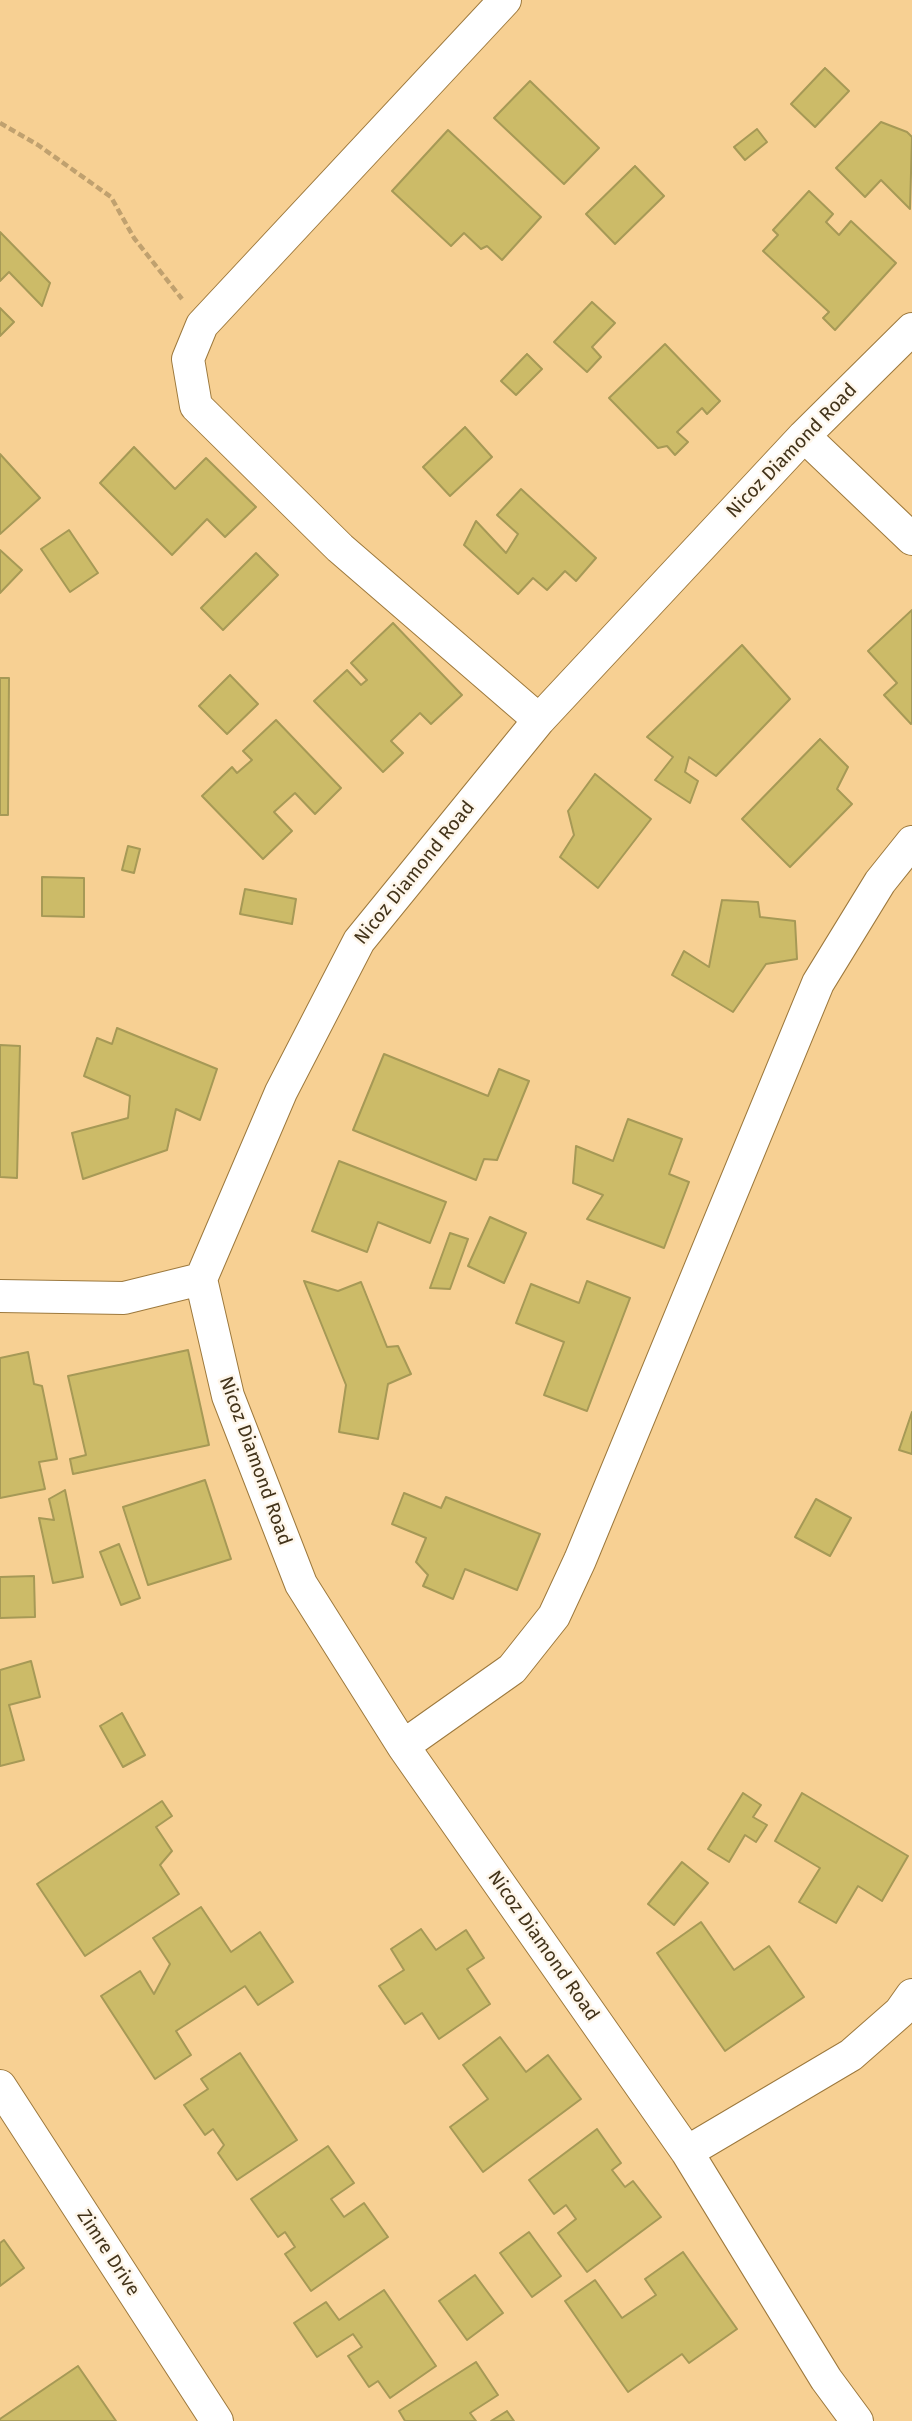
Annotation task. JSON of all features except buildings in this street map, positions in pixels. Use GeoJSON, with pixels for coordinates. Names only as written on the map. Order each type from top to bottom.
{"type":"FeatureCollection","features":[{"type":"Feature","properties":{"kind":"street"},"geometry":{"type":"LineString","coordinates":[[505,0],[202,325],[188,359],[196,406],[340,548],[539,720]]}},
{"type":"Feature","properties":{"kind":"street","name":"Nicoz Diamond Road"},"geometry":{"type":"LineString","coordinates":[[856,2421],[826,2379],[687,2152],[403,1746],[301,1584],[228,1396],[201,1279],[281,1092],[359,941],[539,720],[804,436],[912,329]]}},
{"type":"Feature","properties":{"kind":"street"},"geometry":{"type":"LineString","coordinates":[[804,436],[912,539]]}},
{"type":"Feature","properties":{"kind":"street"},"geometry":{"type":"LineString","coordinates":[[403,1746],[512,1669],[554,1616],[580,1560],[818,983],[880,881],[912,842]]}},
{"type":"Feature","properties":{"kind":"street"},"geometry":{"type":"LineString","coordinates":[[0,1296],[124,1298],[201,1279]]}},
{"type":"Feature","properties":{"kind":"street"},"geometry":{"type":"LineString","coordinates":[[687,2152],[851,2055],[900,2011],[912,1995]]}},
{"type":"Feature","properties":{"kind":"street","name":"Zimre Drive"},"geometry":{"type":"LineString","coordinates":[[0,2086],[217,2421]]}},
{"type":"Feature","properties":{"kind":"path"},"geometry":{"type":"LineString","coordinates":[[0,123],[38,145],[111,197],[134,237],[202,325]]}}]}
